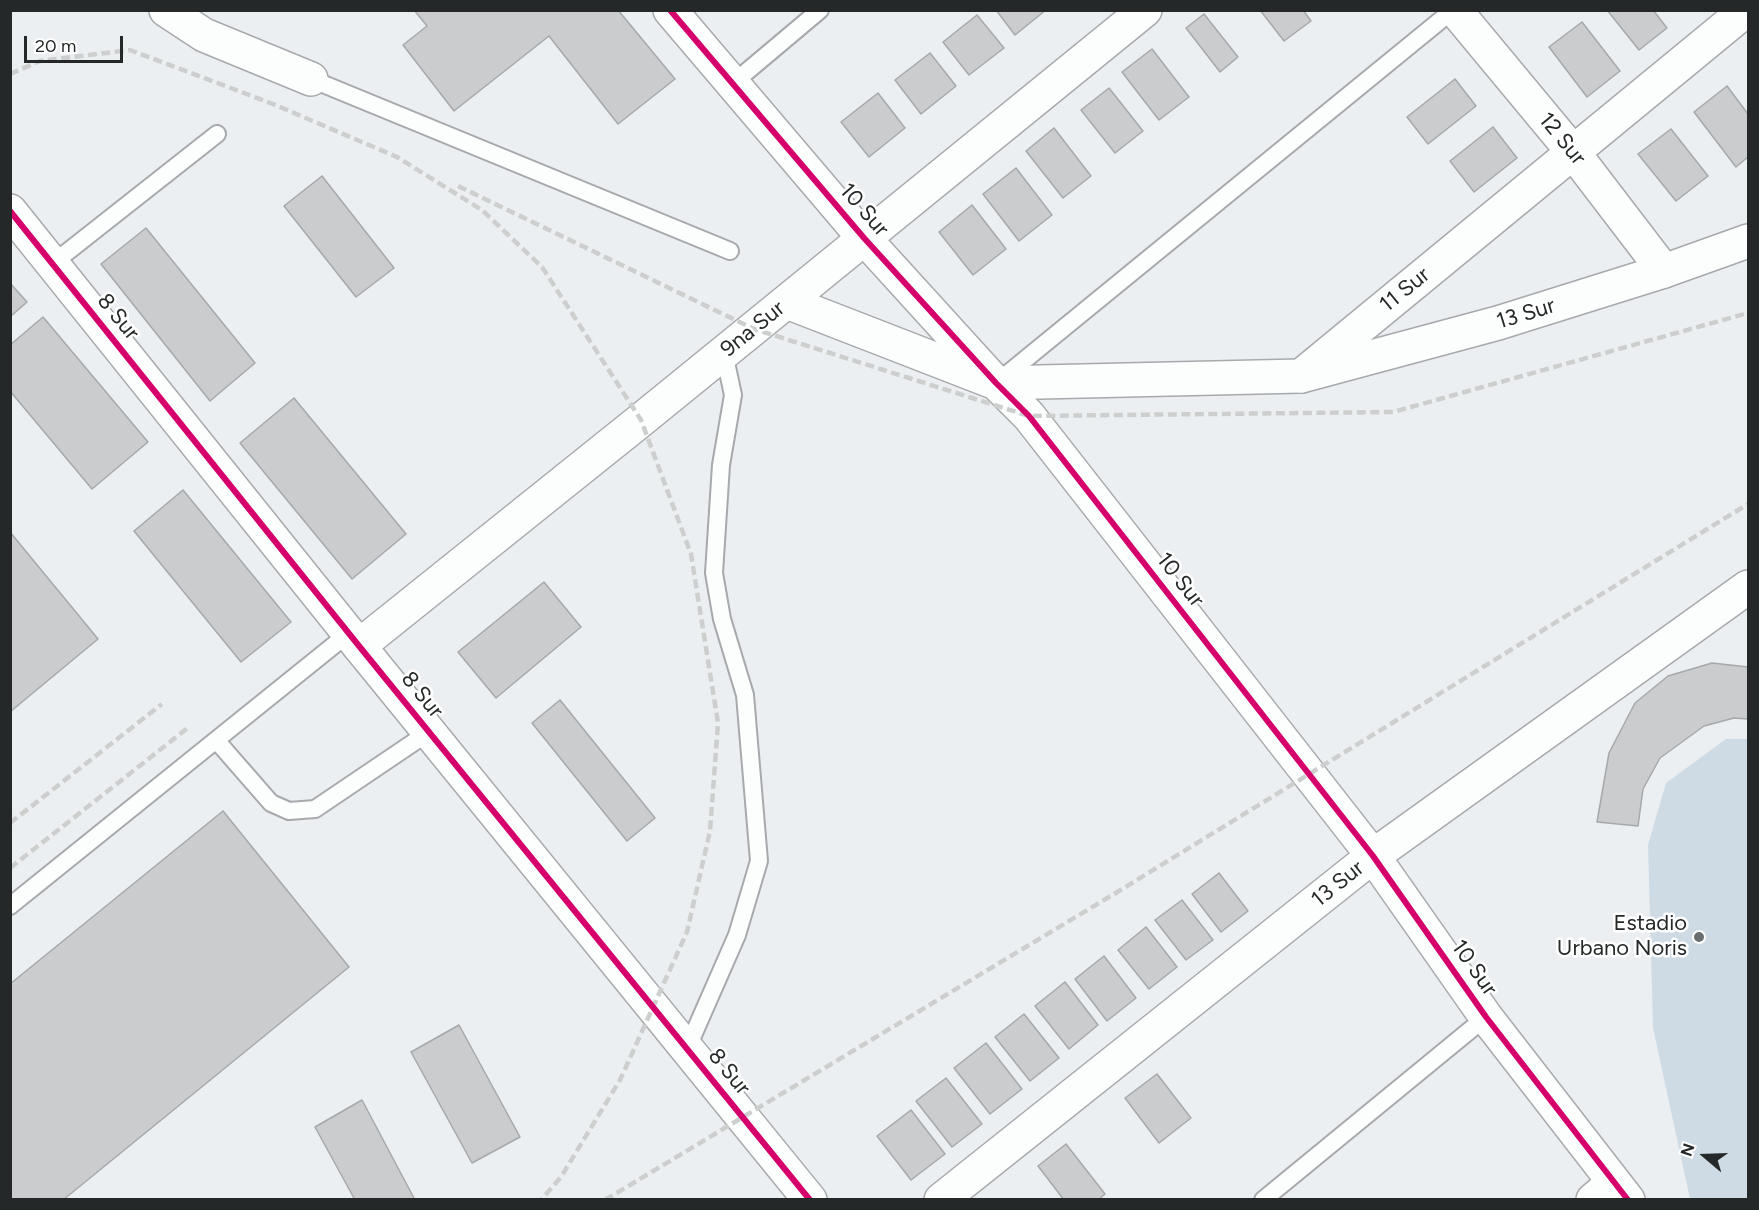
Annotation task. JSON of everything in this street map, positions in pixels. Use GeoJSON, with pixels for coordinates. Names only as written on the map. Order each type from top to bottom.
{"type":"FeatureCollection","features":[{"type":"Feature","properties":{"kind":"street"},"geometry":{"type":"LineString","coordinates":[[166,10],[204,35],[311,79]]}},
{"type":"Feature","properties":{"kind":"street","name":"10 Sur"},"geometry":{"type":"LineString","coordinates":[[670,10],[864,238],[1029,416],[1372,856],[1612,1194]]}},
{"type":"Feature","properties":{"kind":"street","name":"9na Sur"},"geometry":{"type":"LineString","coordinates":[[354,639],[724,353],[1145,10]]}},
{"type":"Feature","properties":{"kind":"street","name":"12 Sur"},"geometry":{"type":"LineString","coordinates":[[1454,10],[1573,152],[1664,271]]}},
{"type":"Feature","properties":{"kind":"street","name":"11 Sur"},"geometry":{"type":"LineString","coordinates":[[1301,376],[1746,10]]}},
{"type":"Feature","properties":{"kind":"street","name":"8 Sur"},"geometry":{"type":"LineString","coordinates":[[10,211],[429,732],[810,1200]]}},
{"type":"Feature","properties":{"kind":"street","name":"13 Sur"},"geometry":{"type":"LineString","coordinates":[[1301,376],[1498,323],[1664,271],[1749,241]]}},
{"type":"Feature","properties":{"kind":"street"},"geometry":{"type":"LineString","coordinates":[[787,302],[996,383],[1301,376]]}},
{"type":"Feature","properties":{"kind":"street","name":"13 Sur"},"geometry":{"type":"LineString","coordinates":[[941,1200],[1372,856],[1749,587]]}},
{"type":"Feature","properties":{"kind":"lane"},"geometry":{"type":"LineString","coordinates":[[732,84],[820,10]]}},
{"type":"Feature","properties":{"kind":"lane"},"geometry":{"type":"LineString","coordinates":[[996,383],[1454,10]]}},
{"type":"Feature","properties":{"kind":"lane"},"geometry":{"type":"LineString","coordinates":[[311,79],[730,251]]}},
{"type":"Feature","properties":{"kind":"lane"},"geometry":{"type":"LineString","coordinates":[[52,264],[217,134]]}},
{"type":"Feature","properties":{"kind":"lane"},"geometry":{"type":"LineString","coordinates":[[687,1049],[737,935],[759,861],[745,694],[722,619],[714,573],[721,465],[733,395],[724,353]]}},
{"type":"Feature","properties":{"kind":"lane"},"geometry":{"type":"LineString","coordinates":[[10,906],[216,740],[354,639]]}},
{"type":"Feature","properties":{"kind":"lane"},"geometry":{"type":"LineString","coordinates":[[216,740],[271,803],[289,811],[315,809],[429,732]]}},
{"type":"Feature","properties":{"kind":"lane"},"geometry":{"type":"LineString","coordinates":[[1263,1200],[1486,1017]]}},
{"type":"Feature","properties":{"kind":"shaded area","name":"Estadio Urbano Noris"},"geometry":{"type":"Polygon","coordinates":[[[1726,739],[1748,739],[1748,1199],[1690,1199],[1653,1028],[1648,845],[1666,783],[1726,739]]]}},
{"type":"Feature","properties":{"kind":"building"},"geometry":{"type":"Polygon","coordinates":[[[414,10],[618,10],[675,79],[618,124],[549,36],[454,111],[403,45],[427,26],[414,10]]]}},
{"type":"Feature","properties":{"kind":"building"},"geometry":{"type":"Polygon","coordinates":[[[996,10],[1046,10],[1015,35],[996,10]]]}},
{"type":"Feature","properties":{"kind":"building"},"geometry":{"type":"Polygon","coordinates":[[[1260,10],[1303,10],[1311,21],[1284,41],[1260,10]]]}},
{"type":"Feature","properties":{"kind":"building"},"geometry":{"type":"Polygon","coordinates":[[[1607,10],[1653,10],[1667,28],[1639,50],[1607,10]]]}},
{"type":"Feature","properties":{"kind":"building"},"geometry":{"type":"Polygon","coordinates":[[[1204,14],[1238,57],[1220,72],[1186,28],[1204,14]]]}},
{"type":"Feature","properties":{"kind":"building"},"geometry":{"type":"Polygon","coordinates":[[[977,15],[1004,48],[969,75],[943,42],[977,15]]]}},
{"type":"Feature","properties":{"kind":"building"},"geometry":{"type":"Polygon","coordinates":[[[1582,22],[1620,71],[1587,97],[1549,47],[1582,22]]]}},
{"type":"Feature","properties":{"kind":"building"},"geometry":{"type":"Polygon","coordinates":[[[1152,49],[1189,97],[1159,120],[1122,72],[1152,49]]]}},
{"type":"Feature","properties":{"kind":"building"},"geometry":{"type":"Polygon","coordinates":[[[930,53],[956,86],[921,114],[895,80],[930,53]]]}},
{"type":"Feature","properties":{"kind":"building"},"geometry":{"type":"Polygon","coordinates":[[[1455,79],[1476,106],[1428,144],[1407,117],[1455,79]]]}},
{"type":"Feature","properties":{"kind":"building"},"geometry":{"type":"Polygon","coordinates":[[[1727,86],[1748,114],[1748,157],[1736,167],[1694,112],[1727,86]]]}},
{"type":"Feature","properties":{"kind":"building"},"geometry":{"type":"Polygon","coordinates":[[[1109,88],[1143,131],[1115,153],[1081,110],[1109,88]]]}},
{"type":"Feature","properties":{"kind":"building"},"geometry":{"type":"Polygon","coordinates":[[[878,93],[905,128],[869,157],[841,122],[878,93]]]}},
{"type":"Feature","properties":{"kind":"building"},"geometry":{"type":"Polygon","coordinates":[[[1493,127],[1517,158],[1474,192],[1450,161],[1493,127]]]}},
{"type":"Feature","properties":{"kind":"building"},"geometry":{"type":"Polygon","coordinates":[[[1054,128],[1091,176],[1063,198],[1026,151],[1054,128]]]}},
{"type":"Feature","properties":{"kind":"building"},"geometry":{"type":"Polygon","coordinates":[[[1671,129],[1708,176],[1676,201],[1638,154],[1671,129]]]}},
{"type":"Feature","properties":{"kind":"building"},"geometry":{"type":"Polygon","coordinates":[[[1016,168],[1052,215],[1019,241],[983,194],[1016,168]]]}},
{"type":"Feature","properties":{"kind":"building"},"geometry":{"type":"Polygon","coordinates":[[[322,176],[394,268],[356,297],[284,206],[322,176]]]}},
{"type":"Feature","properties":{"kind":"building"},"geometry":{"type":"Polygon","coordinates":[[[972,205],[1006,249],[973,275],[939,232],[972,205]]]}},
{"type":"Feature","properties":{"kind":"building"},"geometry":{"type":"Polygon","coordinates":[[[146,228],[255,363],[210,401],[101,264],[146,228]]]}},
{"type":"Feature","properties":{"kind":"building"},"geometry":{"type":"Polygon","coordinates":[[[10,283],[27,302],[10,317],[10,283]]]}},
{"type":"Feature","properties":{"kind":"building"},"geometry":{"type":"Polygon","coordinates":[[[43,317],[148,442],[92,489],[10,391],[10,345],[43,317]]]}},
{"type":"Feature","properties":{"kind":"building"},"geometry":{"type":"Polygon","coordinates":[[[294,398],[406,534],[352,579],[240,443],[294,398]]]}},
{"type":"Feature","properties":{"kind":"building"},"geometry":{"type":"Polygon","coordinates":[[[183,490],[291,622],[241,662],[134,531],[183,490]]]}},
{"type":"Feature","properties":{"kind":"building"},"geometry":{"type":"Polygon","coordinates":[[[10,532],[98,639],[10,712],[10,532]]]}},
{"type":"Feature","properties":{"kind":"building"},"geometry":{"type":"Polygon","coordinates":[[[544,582],[581,627],[496,698],[458,652],[544,582]]]}},
{"type":"Feature","properties":{"kind":"building"},"geometry":{"type":"Polygon","coordinates":[[[1712,663],[1748,667],[1748,719],[1734,718],[1704,726],[1660,758],[1643,789],[1638,826],[1597,822],[1609,753],[1635,703],[1668,676],[1712,663]]]}},
{"type":"Feature","properties":{"kind":"building"},"geometry":{"type":"Polygon","coordinates":[[[560,700],[655,818],[627,841],[532,723],[560,700]]]}},
{"type":"Feature","properties":{"kind":"building"},"geometry":{"type":"Polygon","coordinates":[[[223,811],[349,967],[63,1200],[10,1200],[10,984],[223,811]]]}},
{"type":"Feature","properties":{"kind":"building"},"geometry":{"type":"Polygon","coordinates":[[[1219,873],[1248,911],[1221,932],[1192,894],[1219,873]]]}},
{"type":"Feature","properties":{"kind":"building"},"geometry":{"type":"Polygon","coordinates":[[[1182,900],[1213,940],[1186,960],[1155,920],[1182,900]]]}},
{"type":"Feature","properties":{"kind":"building"},"geometry":{"type":"Polygon","coordinates":[[[1146,927],[1177,967],[1149,989],[1118,950],[1146,927]]]}},
{"type":"Feature","properties":{"kind":"building"},"geometry":{"type":"Polygon","coordinates":[[[1104,956],[1136,998],[1107,1021],[1075,979],[1104,956]]]}},
{"type":"Feature","properties":{"kind":"building"},"geometry":{"type":"Polygon","coordinates":[[[1065,982],[1098,1025],[1069,1049],[1035,1006],[1065,982]]]}},
{"type":"Feature","properties":{"kind":"building"},"geometry":{"type":"Polygon","coordinates":[[[1024,1014],[1059,1058],[1030,1081],[995,1037],[1024,1014]]]}},
{"type":"Feature","properties":{"kind":"building"},"geometry":{"type":"Polygon","coordinates":[[[459,1025],[520,1137],[472,1163],[411,1052],[459,1025]]]}},
{"type":"Feature","properties":{"kind":"building"},"geometry":{"type":"Polygon","coordinates":[[[986,1043],[1022,1089],[990,1114],[954,1068],[986,1043]]]}},
{"type":"Feature","properties":{"kind":"building"},"geometry":{"type":"Polygon","coordinates":[[[1157,1074],[1191,1118],[1159,1143],[1125,1098],[1157,1074]]]}},
{"type":"Feature","properties":{"kind":"building"},"geometry":{"type":"Polygon","coordinates":[[[946,1078],[982,1124],[952,1147],[916,1101],[946,1078]]]}},
{"type":"Feature","properties":{"kind":"building"},"geometry":{"type":"Polygon","coordinates":[[[362,1100],[415,1200],[355,1200],[315,1127],[362,1100]]]}},
{"type":"Feature","properties":{"kind":"building"},"geometry":{"type":"Polygon","coordinates":[[[911,1110],[945,1154],[911,1180],[877,1136],[911,1110]]]}},
{"type":"Feature","properties":{"kind":"building"},"geometry":{"type":"Polygon","coordinates":[[[1066,1144],[1105,1194],[1098,1200],[1064,1200],[1038,1166],[1066,1144]]]}},
{"type":"Feature","properties":{"kind":"railway"},"geometry":{"type":"LineString","coordinates":[[10,74],[40,61],[130,50],[273,104],[397,157],[482,210],[542,267],[641,420],[691,554],[718,723],[710,831],[687,932],[620,1080],[561,1177],[541,1200]]}},
{"type":"Feature","properties":{"kind":"railway"},"geometry":{"type":"LineString","coordinates":[[458,186],[754,329],[1029,416],[1393,412],[1748,313]]}},
{"type":"Feature","properties":{"kind":"railway"},"geometry":{"type":"LineString","coordinates":[[605,1200],[1119,891],[1748,504]]}},
{"type":"Feature","properties":{"kind":"railway"},"geometry":{"type":"LineString","coordinates":[[10,823],[162,704]]}},
{"type":"Feature","properties":{"kind":"railway"},"geometry":{"type":"LineString","coordinates":[[10,868],[189,727]]}},
{"type":"Feature","properties":{"kind":"cycle path"},"geometry":{"type":"LineString","coordinates":[[670,10],[864,238],[1029,416],[1373,856],[1486,1017],[1628,1200]]}},
{"type":"Feature","properties":{"kind":"cycle path"},"geometry":{"type":"LineString","coordinates":[[10,211],[359,646],[810,1200]]}},
{"type":"Feature","properties":{"kind":"place","name":"Estadio Urbano Noris"},"geometry":{"type":"Point","coordinates":[1699,937]}}]}
